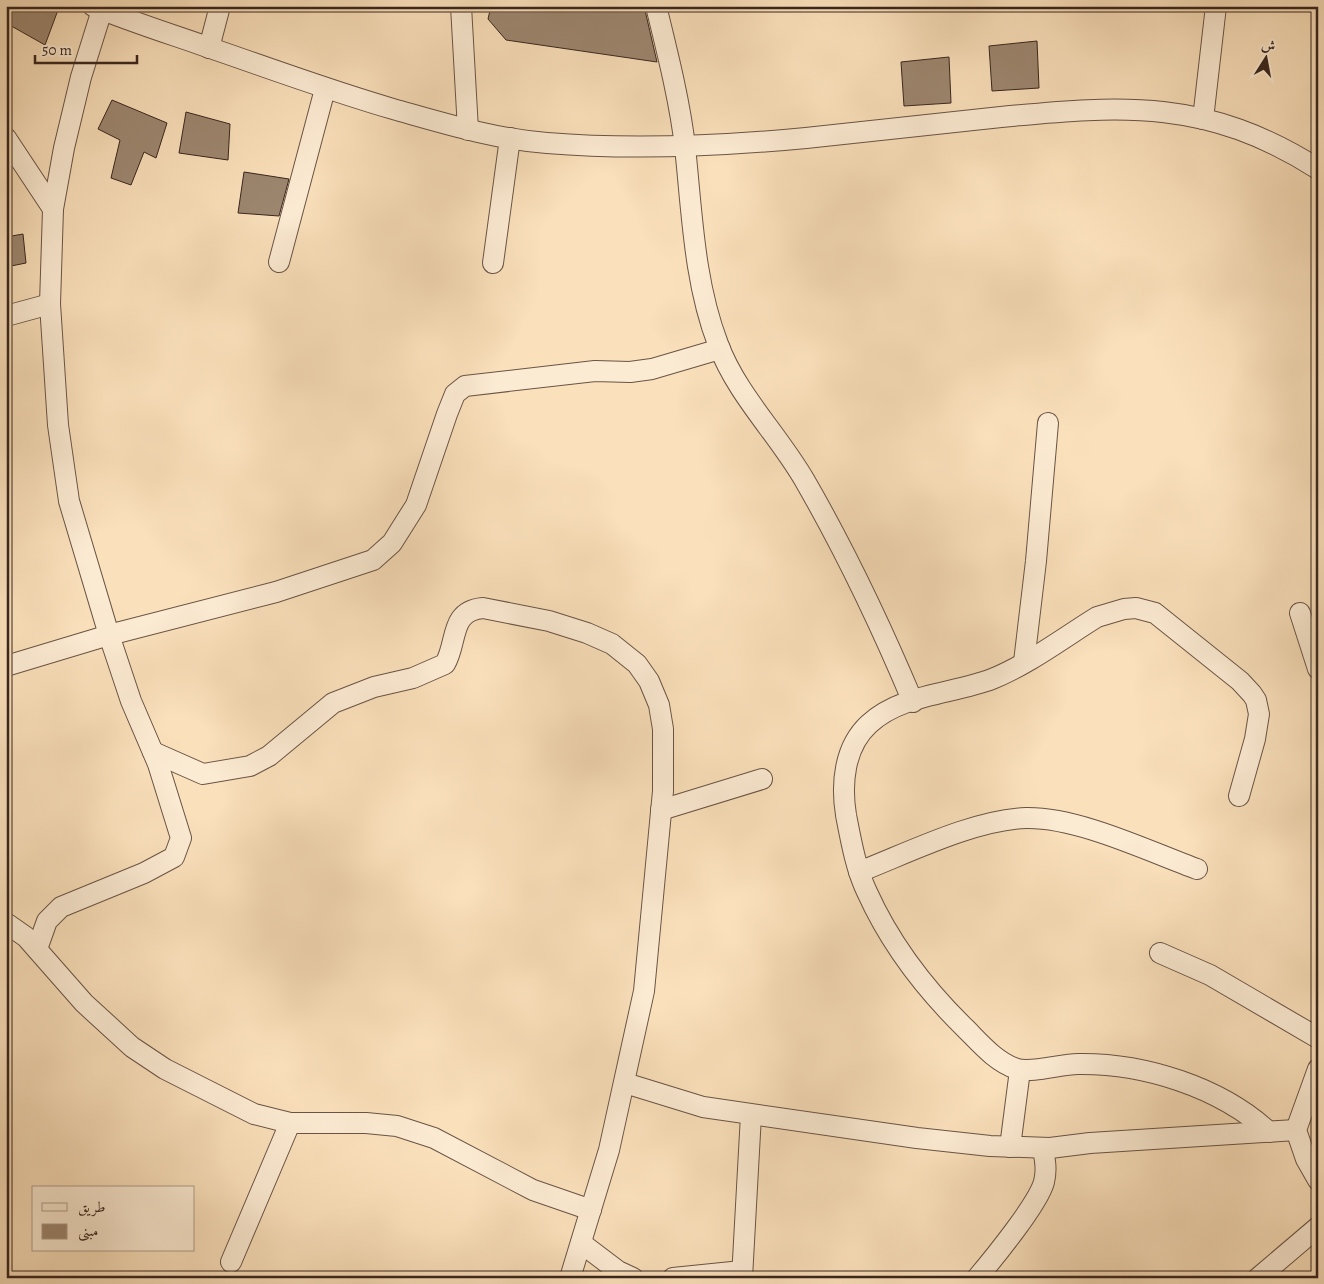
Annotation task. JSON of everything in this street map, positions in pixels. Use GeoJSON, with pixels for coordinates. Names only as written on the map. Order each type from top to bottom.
{"type":"FeatureCollection","features":[{"type":"Feature","properties":{"kind":"street"},"geometry":{"type":"LineString","coordinates":[[209,48],[220,6]]}},
{"type":"Feature","properties":{"kind":"street"},"geometry":{"type":"LineString","coordinates":[[461,6],[468,130]]}},
{"type":"Feature","properties":{"kind":"street"},"geometry":{"type":"LineString","coordinates":[[656,6],[685,145],[689,198],[703,291],[708,314],[720,348],[728,367],[804,479],[876,615],[913,702]]}},
{"type":"Feature","properties":{"kind":"street"},"geometry":{"type":"LineString","coordinates":[[1203,119],[1216,6]]}},
{"type":"Feature","properties":{"kind":"street"},"geometry":{"type":"LineString","coordinates":[[38,949],[47,921],[61,907],[144,873],[174,857],[181,838],[153,752],[130,701],[109,635],[70,501],[58,425],[50,304],[53,209],[64,148],[98,8],[325,89],[468,130],[546,143],[685,145],[807,138],[1092,108],[1156,110],[1242,129],[1278,145],[1318,169]]}},
{"type":"Feature","properties":{"kind":"street"},"geometry":{"type":"LineString","coordinates":[[280,262],[325,89]]}},
{"type":"Feature","properties":{"kind":"street"},"geometry":{"type":"LineString","coordinates":[[6,138],[53,209]]}},
{"type":"Feature","properties":{"kind":"street"},"geometry":{"type":"LineString","coordinates":[[493,263],[510,138]]}},
{"type":"Feature","properties":{"kind":"street"},"geometry":{"type":"LineString","coordinates":[[6,316],[50,304]]}},
{"type":"Feature","properties":{"kind":"street"},"geometry":{"type":"LineString","coordinates":[[6,666],[109,635],[276,592],[372,560],[392,543],[416,505],[455,394],[465,386],[595,371],[630,372],[652,369],[720,348]]}},
{"type":"Feature","properties":{"kind":"street"},"geometry":{"type":"LineString","coordinates":[[1024,662],[1036,561],[1048,423]]}},
{"type":"Feature","properties":{"kind":"street"},"geometry":{"type":"LineString","coordinates":[[153,752],[203,774],[250,766],[269,756],[333,703],[374,687],[413,678],[439,669],[449,658],[458,622],[468,612],[483,608],[549,621],[587,632],[612,644],[637,664],[649,681],[659,705],[663,729],[661,810],[644,990],[625,1083],[591,1210],[570,1278]]}},
{"type":"Feature","properties":{"kind":"street"},"geometry":{"type":"LineString","coordinates":[[1239,796],[1259,714],[1256,700],[1240,681],[1155,614],[1136,608],[1124,609],[1097,617],[1024,662],[991,679],[913,702],[884,714],[869,723],[857,737],[850,754],[843,793],[859,872],[879,916],[912,967],[947,1011],[993,1056],[1020,1070],[1078,1064],[1159,1074],[1201,1088],[1254,1118],[1269,1132]]}},
{"type":"Feature","properties":{"kind":"street"},"geometry":{"type":"LineString","coordinates":[[1300,613],[1318,669]]}},
{"type":"Feature","properties":{"kind":"street"},"geometry":{"type":"LineString","coordinates":[[661,810],[762,779]]}},
{"type":"Feature","properties":{"kind":"street"},"geometry":{"type":"LineString","coordinates":[[859,872],[983,825],[1026,818],[1078,826],[1197,869]]}},
{"type":"Feature","properties":{"kind":"street"},"geometry":{"type":"LineString","coordinates":[[6,923],[38,949],[84,1003],[132,1047],[165,1070],[254,1114],[290,1123],[366,1123],[397,1126],[434,1138],[533,1190],[591,1210]]}},
{"type":"Feature","properties":{"kind":"street"},"geometry":{"type":"LineString","coordinates":[[1160,953],[1210,974],[1318,1038]]}},
{"type":"Feature","properties":{"kind":"street"},"geometry":{"type":"LineString","coordinates":[[1318,1069],[1296,1130],[1306,1159],[1318,1180]]}},
{"type":"Feature","properties":{"kind":"street"},"geometry":{"type":"LineString","coordinates":[[1010,1147],[1020,1070]]}},
{"type":"Feature","properties":{"kind":"street"},"geometry":{"type":"LineString","coordinates":[[625,1083],[704,1107],[751,1115],[917,1138],[1010,1147],[1043,1148],[1090,1143],[1296,1130]]}},
{"type":"Feature","properties":{"kind":"street"},"geometry":{"type":"LineString","coordinates":[[673,1278],[742,1274],[751,1115]]}},
{"type":"Feature","properties":{"kind":"street"},"geometry":{"type":"LineString","coordinates":[[231,1262],[290,1123]]}},
{"type":"Feature","properties":{"kind":"street"},"geometry":{"type":"LineString","coordinates":[[977,1278],[1031,1207],[1044,1185],[1047,1168],[1043,1148]]}},
{"type":"Feature","properties":{"kind":"street"},"geometry":{"type":"LineString","coordinates":[[1258,1278],[1318,1227]]}},
{"type":"Feature","properties":{"kind":"street"},"geometry":{"type":"LineString","coordinates":[[581,1243],[618,1271],[632,1278]]}},
{"type":"Feature","properties":{"kind":"building"},"geometry":{"type":"Polygon","coordinates":[[[6,6],[49,6],[58,10],[45,45],[6,23],[6,6]]]}},
{"type":"Feature","properties":{"kind":"building"},"geometry":{"type":"Polygon","coordinates":[[[491,6],[644,6],[657,62],[506,40],[488,19],[491,6]]]}},
{"type":"Feature","properties":{"kind":"building"},"geometry":{"type":"Polygon","coordinates":[[[1037,41],[1039,88],[992,91],[989,46],[1037,41]]]}},
{"type":"Feature","properties":{"kind":"building"},"geometry":{"type":"Polygon","coordinates":[[[949,57],[951,103],[904,106],[901,62],[949,57]]]}},
{"type":"Feature","properties":{"kind":"building"},"geometry":{"type":"Polygon","coordinates":[[[112,100],[167,123],[156,158],[144,152],[131,185],[111,178],[120,140],[98,129],[112,100]]]}},
{"type":"Feature","properties":{"kind":"building"},"geometry":{"type":"Polygon","coordinates":[[[186,112],[230,124],[228,160],[179,153],[186,112]]]}},
{"type":"Feature","properties":{"kind":"building"},"geometry":{"type":"Polygon","coordinates":[[[244,172],[289,179],[279,216],[238,213],[244,172]]]}},
{"type":"Feature","properties":{"kind":"building"},"geometry":{"type":"Polygon","coordinates":[[[23,234],[26,263],[6,267],[6,237],[23,234]]]}}]}
